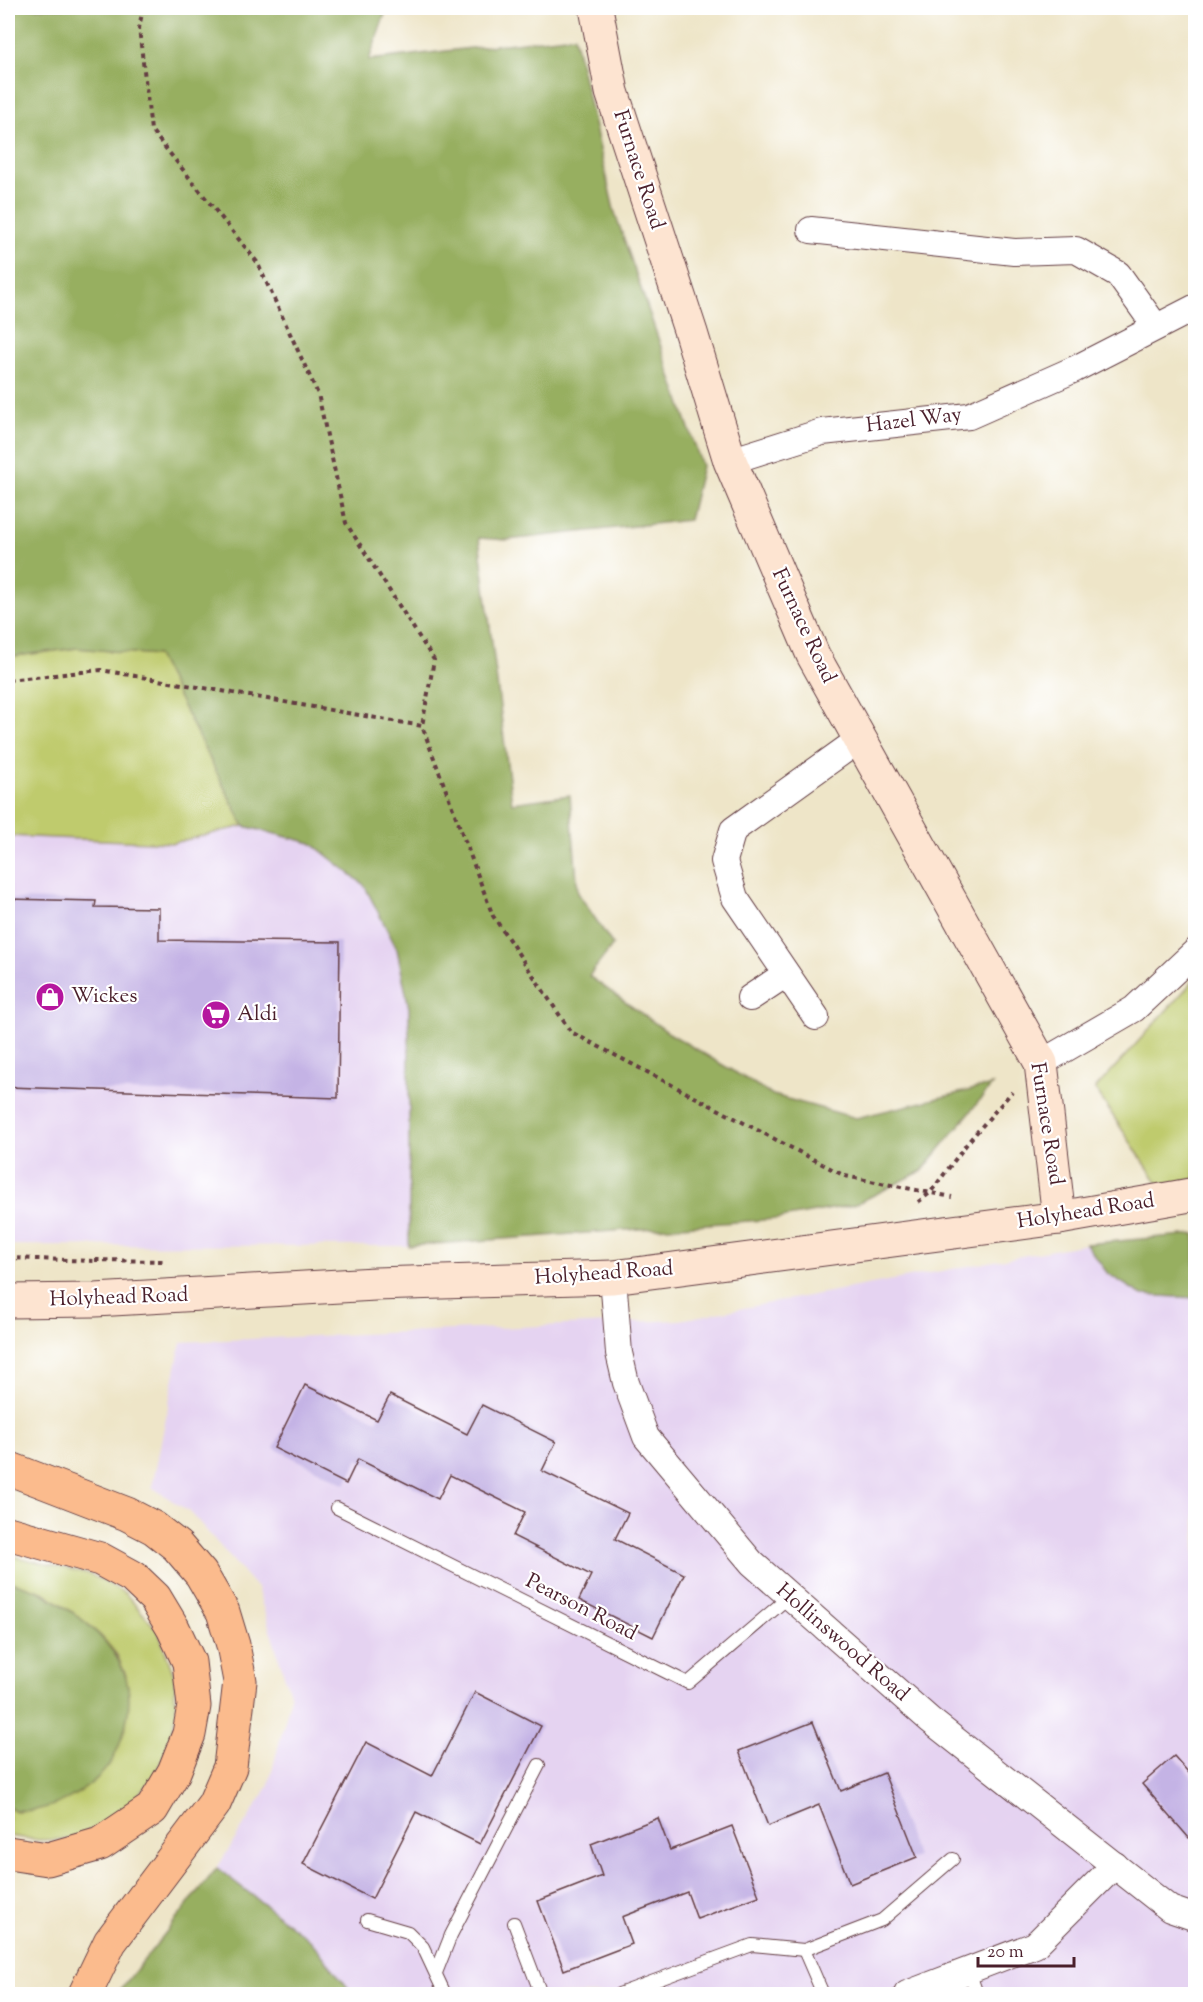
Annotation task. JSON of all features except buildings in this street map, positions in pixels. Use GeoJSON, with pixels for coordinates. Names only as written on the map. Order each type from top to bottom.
{"type":"FeatureCollection","features":[{"type":"Feature","properties":{"kind":"highway"},"geometry":{"type":"LineString","coordinates":[[8,1468],[127,1514],[154,1528],[177,1545],[201,1574],[222,1612],[233,1645],[240,1681],[230,1767],[214,1804],[110,1942],[85,1995]]}},
{"type":"Feature","properties":{"kind":"highway"},"geometry":{"type":"LineString","coordinates":[[8,1533],[100,1559],[133,1577],[154,1598],[173,1628],[189,1662],[194,1706],[189,1734],[174,1772],[152,1809],[99,1844],[48,1859],[8,1853]]}},
{"type":"Feature","properties":{"kind":"street","name":"Furnace Road"},"geometry":{"type":"LineString","coordinates":[[596,8],[612,92],[691,333],[730,461],[813,655],[1041,1063],[1059,1218]]}},
{"type":"Feature","properties":{"kind":"street"},"geometry":{"type":"LineString","coordinates":[[811,230],[1014,252],[1076,250],[1118,274],[1156,327]]}},
{"type":"Feature","properties":{"kind":"street","name":"Hazel Way"},"geometry":{"type":"LineString","coordinates":[[730,461],[822,432],[969,416],[1075,369],[1196,307]]}},
{"type":"Feature","properties":{"kind":"street"},"geometry":{"type":"LineString","coordinates":[[816,1017],[735,898],[724,861],[733,830],[860,739]]}},
{"type":"Feature","properties":{"kind":"street"},"geometry":{"type":"LineString","coordinates":[[1041,1063],[1134,1009],[1196,951]]}},
{"type":"Feature","properties":{"kind":"street"},"geometry":{"type":"LineString","coordinates":[[750,999],[786,974]]}},
{"type":"Feature","properties":{"kind":"street","name":"Holyhead Road"},"geometry":{"type":"LineString","coordinates":[[8,1301],[95,1300],[375,1284],[613,1277],[1059,1218],[1196,1194]]}},
{"type":"Feature","properties":{"kind":"street","name":"Hollinswood Road"},"geometry":{"type":"LineString","coordinates":[[613,1277],[619,1353],[626,1383],[646,1437],[752,1563],[930,1720],[1170,1909],[1196,1918]]}},
{"type":"Feature","properties":{"kind":"street"},"geometry":{"type":"LineString","coordinates":[[907,1995],[973,1983],[1035,1946],[1115,1865]]}},
{"type":"Feature","properties":{"kind":"lane","name":"Pearson Road"},"geometry":{"type":"LineString","coordinates":[[337,1508],[688,1683],[790,1596]]}},
{"type":"Feature","properties":{"kind":"lane"},"geometry":{"type":"LineString","coordinates":[[436,1973],[451,1935],[539,1765]]}},
{"type":"Feature","properties":{"kind":"lane"},"geometry":{"type":"LineString","coordinates":[[619,1995],[752,1945],[804,1950],[882,1920],[953,1859]]}},
{"type":"Feature","properties":{"kind":"lane"},"geometry":{"type":"LineString","coordinates":[[368,1920],[408,1932],[423,1947],[445,1995]]}},
{"type":"Feature","properties":{"kind":"lane"},"geometry":{"type":"LineString","coordinates":[[514,1923],[541,1995]]}},
{"type":"Feature","properties":{"kind":"lane"},"geometry":{"type":"LineString","coordinates":[[804,1950],[823,1995]]}},
{"type":"Feature","properties":{"kind":"path"},"geometry":{"type":"LineString","coordinates":[[76,8],[86,8]]}},
{"type":"Feature","properties":{"kind":"path"},"geometry":{"type":"LineString","coordinates":[[142,8],[139,28],[151,129],[257,262],[318,394],[346,523],[434,660],[422,726],[493,916],[571,1032],[845,1176],[953,1198]]}},
{"type":"Feature","properties":{"kind":"path"},"geometry":{"type":"LineString","coordinates":[[8,680],[101,670],[422,726]]}},
{"type":"Feature","properties":{"kind":"path"},"geometry":{"type":"LineString","coordinates":[[921,1201],[930,1193],[969,1141],[1041,1063]]}},
{"type":"Feature","properties":{"kind":"shaded area"},"geometry":{"type":"Polygon","coordinates":[[[244,826],[311,843],[364,885],[397,949],[409,1008],[409,1246],[8,1245],[8,836],[173,843],[244,826]]]}},
{"type":"Feature","properties":{"kind":"shaded area"},"geometry":{"type":"Polygon","coordinates":[[[1086,1244],[1108,1274],[1142,1295],[1195,1298],[1195,1994],[353,1994],[311,1941],[217,1868],[268,1787],[291,1697],[257,1588],[192,1514],[152,1487],[181,1342],[680,1320],[1086,1244]]]}},
{"type":"Feature","properties":{"kind":"green space"},"geometry":{"type":"Polygon","coordinates":[[[8,8],[387,8],[369,60],[574,36],[614,210],[702,466],[689,520],[507,540],[479,538],[512,803],[570,795],[578,893],[613,945],[589,976],[669,1033],[773,1095],[856,1118],[992,1085],[922,1171],[854,1205],[776,1219],[409,1246],[409,1008],[397,949],[364,885],[311,843],[244,826],[157,655],[77,648],[8,657],[8,8]]]}},
{"type":"Feature","properties":{"kind":"green space"},"geometry":{"type":"Polygon","coordinates":[[[77,648],[157,655],[244,826],[173,843],[8,836],[8,657],[77,648]]]}},
{"type":"Feature","properties":{"kind":"green space"},"geometry":{"type":"Polygon","coordinates":[[[1195,979],[1195,1179],[1159,1185],[1095,1089],[1195,979]]]}},
{"type":"Feature","properties":{"kind":"green space"},"geometry":{"type":"Polygon","coordinates":[[[1195,1234],[1195,1298],[1142,1295],[1108,1274],[1086,1244],[1195,1234]]]}},
{"type":"Feature","properties":{"kind":"green space"},"geometry":{"type":"Polygon","coordinates":[[[8,1555],[90,1574],[125,1593],[158,1631],[174,1676],[176,1715],[168,1746],[154,1777],[133,1800],[104,1823],[72,1839],[39,1840],[8,1836],[8,1808],[19,1812],[126,1676],[117,1655],[101,1636],[78,1617],[45,1593],[8,1581],[8,1555]]]}},
{"type":"Feature","properties":{"kind":"green space"},"geometry":{"type":"Polygon","coordinates":[[[8,1581],[42,1593],[70,1610],[93,1629],[112,1650],[119,1662],[128,1684],[129,1694],[129,1705],[122,1736],[115,1755],[107,1767],[96,1779],[69,1798],[53,1805],[22,1811],[8,1808],[8,1581]]]}},
{"type":"Feature","properties":{"kind":"green space"},"geometry":{"type":"Polygon","coordinates":[[[217,1868],[311,1941],[353,1994],[117,1994],[217,1868]]]}},
{"type":"Feature","properties":{"kind":"place","name":"Wickes"},"geometry":{"type":"Point","coordinates":[50,997]}},
{"type":"Feature","properties":{"kind":"place","name":"Aldi"},"geometry":{"type":"Point","coordinates":[216,1015]}}]}
